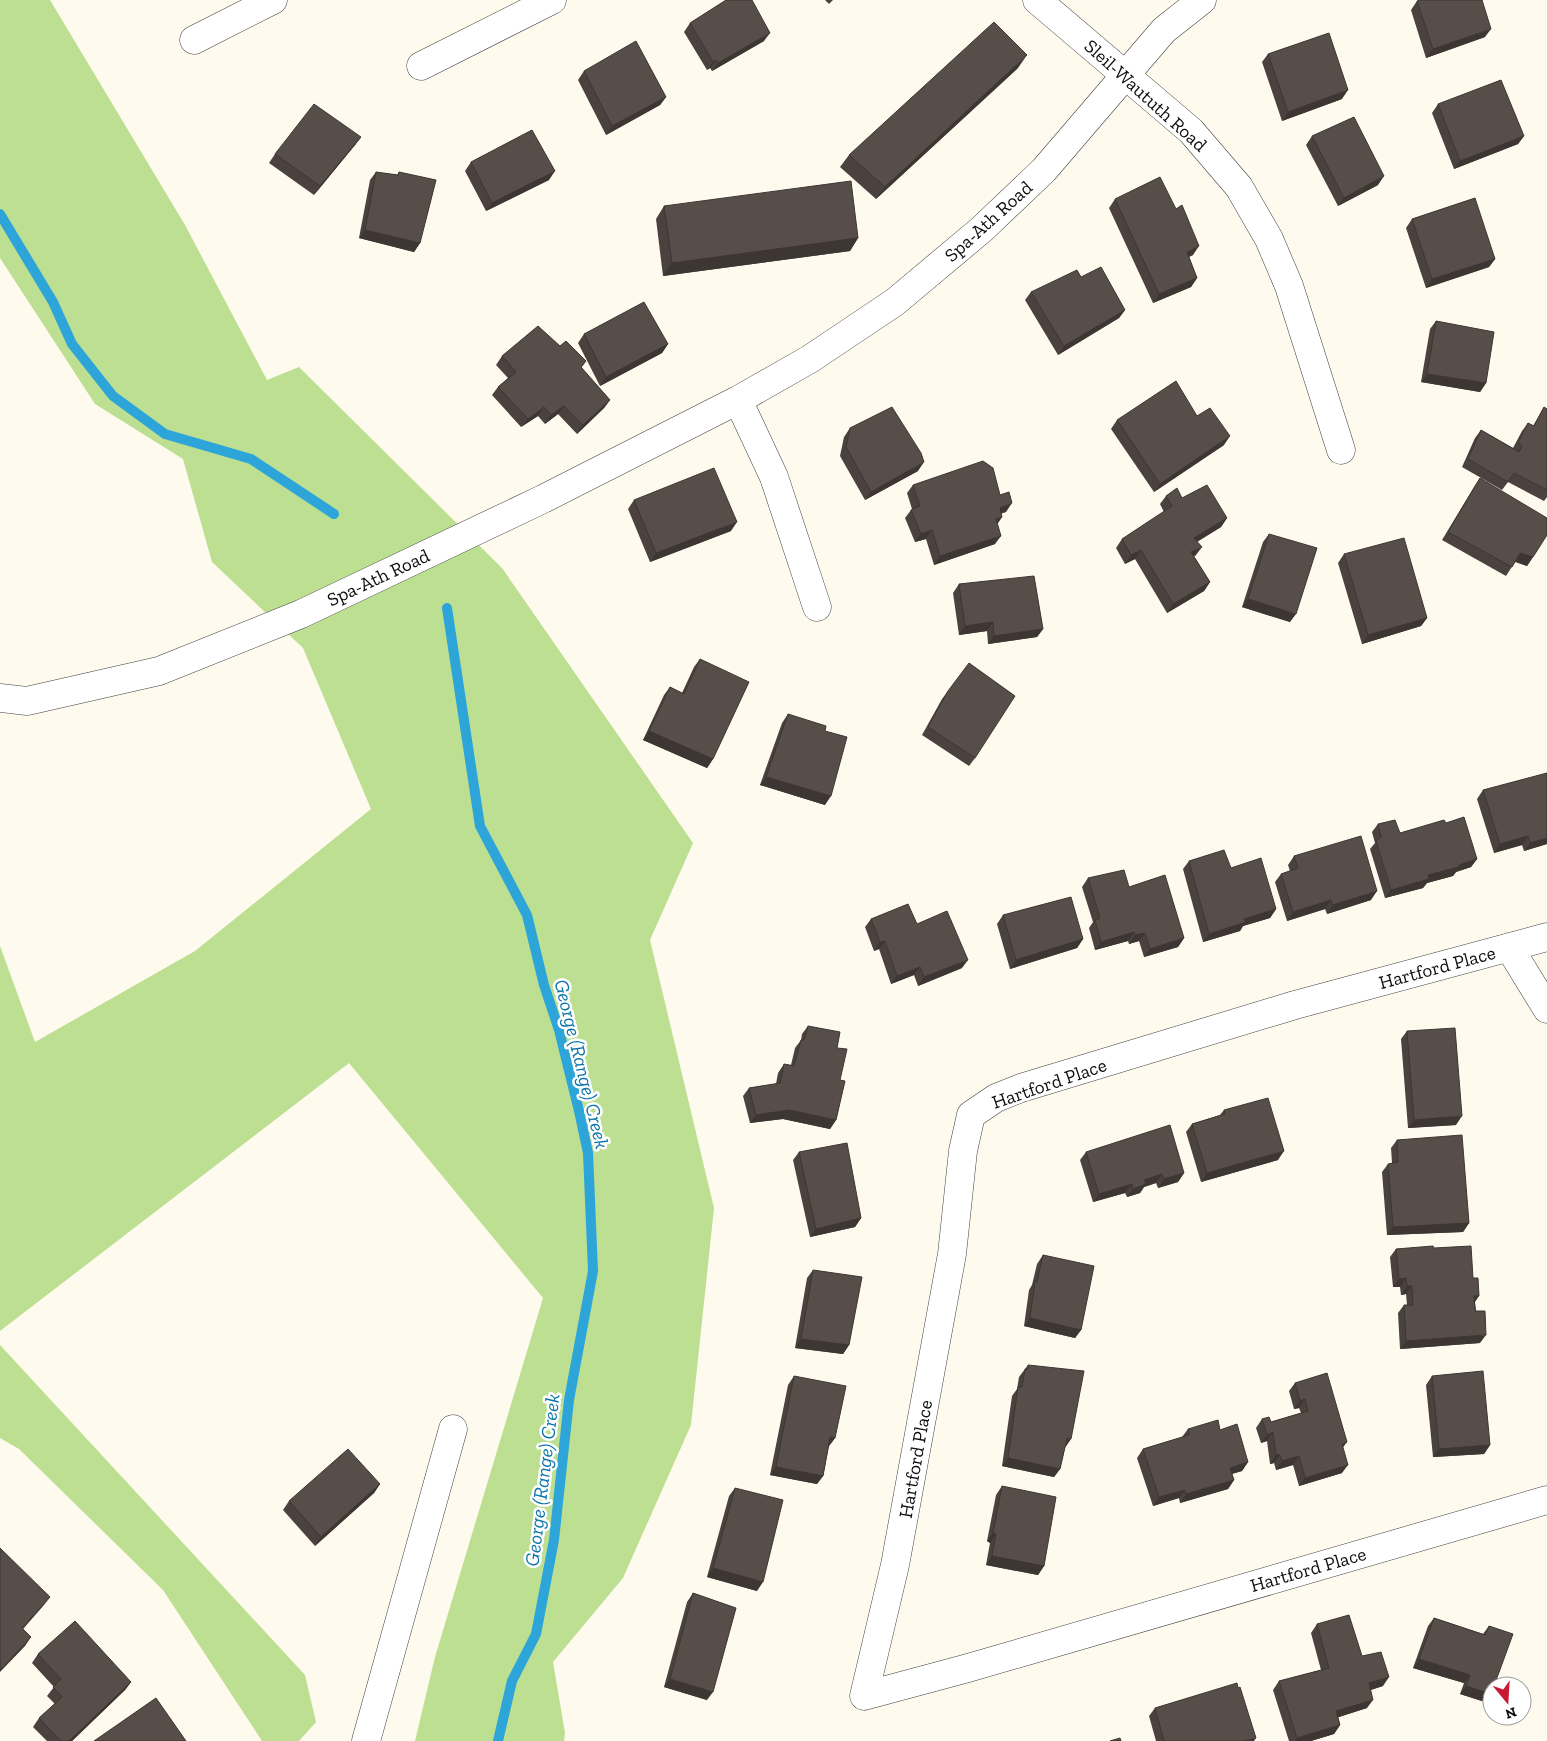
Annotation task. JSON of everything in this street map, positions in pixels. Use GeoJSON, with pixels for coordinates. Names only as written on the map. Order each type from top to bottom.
{"type":"FeatureCollection","features":[{"type":"Feature","properties":{"kind":"street"},"geometry":{"type":"LineString","coordinates":[[194,40],[274,0]]}},
{"type":"Feature","properties":{"kind":"street"},"geometry":{"type":"LineString","coordinates":[[421,66],[552,0]]}},
{"type":"Feature","properties":{"kind":"street","name":"Sleil-Waututh Road"},"geometry":{"type":"LineString","coordinates":[[1037,0],[1192,131],[1239,187],[1269,238],[1289,286],[1341,450]]}},
{"type":"Feature","properties":{"kind":"street","name":"Spa-Ath Road"},"geometry":{"type":"LineString","coordinates":[[0,698],[27,701],[159,671],[283,621],[543,499],[738,400],[810,359],[895,302],[967,241],[1044,170],[1164,30],[1202,0]]}},
{"type":"Feature","properties":{"kind":"street"},"geometry":{"type":"LineString","coordinates":[[738,400],[774,477],[817,607]]}},
{"type":"Feature","properties":{"kind":"street","name":"Hartford Place"},"geometry":{"type":"LineString","coordinates":[[1547,938],[1295,1006],[1020,1088],[996,1098],[971,1115],[963,1151],[952,1254],[897,1556],[864,1696],[968,1668],[1547,1500]]}},
{"type":"Feature","properties":{"kind":"street"},"geometry":{"type":"LineString","coordinates":[[1509,948],[1547,1010]]}},
{"type":"Feature","properties":{"kind":"street"},"geometry":{"type":"LineString","coordinates":[[366,1741],[453,1429]]}},
{"type":"Feature","properties":{"kind":"green space"},"geometry":{"type":"Polygon","coordinates":[[[0,0],[50,0],[185,225],[267,380],[299,367],[502,568],[693,843],[650,940],[714,1208],[691,1425],[623,1578],[553,1662],[565,1733],[564,1741],[415,1741],[435,1657],[543,1298],[349,1063],[0,1331],[0,946],[35,1042],[195,951],[371,809],[303,648],[212,562],[183,459],[95,404],[0,258],[0,0]]]}},
{"type":"Feature","properties":{"kind":"green space"},"geometry":{"type":"Polygon","coordinates":[[[0,1345],[305,1675],[316,1722],[299,1741],[262,1741],[163,1590],[19,1449],[0,1438],[0,1345]]]}},
{"type":"Feature","properties":{"kind":"building"},"geometry":{"type":"Polygon","coordinates":[[[726,0],[752,0],[770,33],[718,63],[716,60],[713,62],[690,23],[726,0]]]}},
{"type":"Feature","properties":{"kind":"building"},"geometry":{"type":"Polygon","coordinates":[[[1482,0],[1491,29],[1433,49],[1417,1],[1482,0]]]}},
{"type":"Feature","properties":{"kind":"building"},"geometry":{"type":"Polygon","coordinates":[[[994,22],[1027,55],[885,187],[849,155],[994,22]]]}},
{"type":"Feature","properties":{"kind":"building"},"geometry":{"type":"Polygon","coordinates":[[[1329,33],[1348,90],[1288,112],[1268,54],[1329,33]]]}},
{"type":"Feature","properties":{"kind":"building"},"geometry":{"type":"Polygon","coordinates":[[[636,41],[666,97],[612,126],[584,71],[636,41]]]}},
{"type":"Feature","properties":{"kind":"building"},"geometry":{"type":"Polygon","coordinates":[[[1501,80],[1524,136],[1460,161],[1438,104],[1501,80]]]}},
{"type":"Feature","properties":{"kind":"building"},"geometry":{"type":"Polygon","coordinates":[[[314,104],[361,137],[320,186],[275,154],[314,104]]]}},
{"type":"Feature","properties":{"kind":"building"},"geometry":{"type":"Polygon","coordinates":[[[1354,117],[1384,176],[1344,198],[1312,136],[1354,117]]]}},
{"type":"Feature","properties":{"kind":"building"},"geometry":{"type":"Polygon","coordinates":[[[532,130],[555,171],[492,203],[471,162],[532,130]]]}},
{"type":"Feature","properties":{"kind":"building"},"geometry":{"type":"Polygon","coordinates":[[[376,172],[398,175],[399,172],[436,180],[420,243],[365,230],[376,172]]]}},
{"type":"Feature","properties":{"kind":"building"},"geometry":{"type":"Polygon","coordinates":[[[1160,177],[1176,209],[1182,205],[1199,246],[1187,252],[1197,278],[1159,294],[1115,199],[1160,177]]]}},
{"type":"Feature","properties":{"kind":"building"},"geometry":{"type":"Polygon","coordinates":[[[851,181],[858,238],[672,263],[664,206],[851,181]]]}},
{"type":"Feature","properties":{"kind":"building"},"geometry":{"type":"Polygon","coordinates":[[[1475,198],[1495,259],[1432,279],[1412,219],[1475,198]]]}},
{"type":"Feature","properties":{"kind":"building"},"geometry":{"type":"Polygon","coordinates":[[[1101,267],[1125,310],[1064,346],[1031,292],[1077,270],[1081,277],[1101,267]]]}},
{"type":"Feature","properties":{"kind":"building"},"geometry":{"type":"Polygon","coordinates":[[[644,302],[668,344],[606,377],[584,334],[644,302]]]}},
{"type":"Feature","properties":{"kind":"building"},"geometry":{"type":"Polygon","coordinates":[[[1436,321],[1494,332],[1486,383],[1427,374],[1436,321]]]}},
{"type":"Feature","properties":{"kind":"building"},"geometry":{"type":"Polygon","coordinates":[[[538,326],[560,346],[566,341],[586,361],[581,367],[610,400],[583,425],[564,406],[551,415],[544,407],[528,419],[498,387],[516,372],[502,356],[538,326]]]}},
{"type":"Feature","properties":{"kind":"building"},"geometry":{"type":"Polygon","coordinates":[[[1176,381],[1197,416],[1210,408],[1230,436],[1160,484],[1117,420],[1176,381]]]}},
{"type":"Feature","properties":{"kind":"building"},"geometry":{"type":"Polygon","coordinates":[[[892,407],[921,453],[924,462],[871,492],[846,447],[850,428],[892,407]]]}},
{"type":"Feature","properties":{"kind":"building"},"geometry":{"type":"Polygon","coordinates":[[[1544,407],[1547,409],[1547,490],[1514,473],[1508,482],[1468,459],[1481,430],[1519,452],[1522,446],[1518,443],[1528,423],[1534,426],[1544,407]]]}},
{"type":"Feature","properties":{"kind":"building"},"geometry":{"type":"Polygon","coordinates":[[[983,461],[993,468],[1000,495],[1009,492],[1012,503],[1000,508],[1002,517],[996,519],[1001,536],[940,556],[932,530],[921,534],[911,510],[920,506],[913,485],[983,461]]]}},
{"type":"Feature","properties":{"kind":"building"},"geometry":{"type":"Polygon","coordinates":[[[714,468],[737,522],[656,553],[634,500],[714,468]]]}},
{"type":"Feature","properties":{"kind":"building"},"geometry":{"type":"Polygon","coordinates":[[[1480,478],[1547,518],[1547,535],[1533,557],[1520,553],[1512,567],[1448,532],[1480,478]]]}},
{"type":"Feature","properties":{"kind":"building"},"geometry":{"type":"Polygon","coordinates":[[[1207,485],[1227,518],[1194,538],[1202,547],[1191,552],[1210,582],[1173,604],[1141,550],[1131,555],[1122,539],[1172,506],[1166,496],[1177,488],[1182,498],[1207,485]]]}},
{"type":"Feature","properties":{"kind":"building"},"geometry":{"type":"Polygon","coordinates":[[[1269,534],[1317,548],[1296,614],[1248,599],[1269,534]]]}},
{"type":"Feature","properties":{"kind":"building"},"geometry":{"type":"Polygon","coordinates":[[[1404,538],[1427,618],[1368,635],[1344,554],[1404,538]]]}},
{"type":"Feature","properties":{"kind":"building"},"geometry":{"type":"Polygon","coordinates":[[[1034,576],[1043,629],[994,636],[993,622],[965,626],[959,584],[1034,576]]]}},
{"type":"Feature","properties":{"kind":"building"},"geometry":{"type":"Polygon","coordinates":[[[700,659],[749,682],[713,759],[649,731],[670,687],[684,694],[700,659]]]}},
{"type":"Feature","properties":{"kind":"building"},"geometry":{"type":"Polygon","coordinates":[[[969,663],[1015,696],[975,758],[928,727],[948,691],[969,663]]]}},
{"type":"Feature","properties":{"kind":"building"},"geometry":{"type":"Polygon","coordinates":[[[788,714],[826,726],[825,731],[847,737],[831,796],[766,777],[788,714]]]}},
{"type":"Feature","properties":{"kind":"building"},"geometry":{"type":"Polygon","coordinates":[[[1547,773],[1547,838],[1530,843],[1528,836],[1500,844],[1483,790],[1547,773]]]}},
{"type":"Feature","properties":{"kind":"building"},"geometry":{"type":"Polygon","coordinates":[[[1464,817],[1477,859],[1459,865],[1459,867],[1428,875],[1429,879],[1391,890],[1376,841],[1381,837],[1378,824],[1395,820],[1400,833],[1444,820],[1446,823],[1464,817]]]}},
{"type":"Feature","properties":{"kind":"building"},"geometry":{"type":"Polygon","coordinates":[[[1361,836],[1377,891],[1333,905],[1331,900],[1293,912],[1281,874],[1298,868],[1294,856],[1361,836]]]}},
{"type":"Feature","properties":{"kind":"building"},"geometry":{"type":"Polygon","coordinates":[[[1224,850],[1231,868],[1261,858],[1276,909],[1244,919],[1246,922],[1209,934],[1189,861],[1224,850]]]}},
{"type":"Feature","properties":{"kind":"building"},"geometry":{"type":"Polygon","coordinates":[[[1124,870],[1129,887],[1165,875],[1184,938],[1150,949],[1145,933],[1135,935],[1134,932],[1101,942],[1095,920],[1100,918],[1088,878],[1124,870]]]}},
{"type":"Feature","properties":{"kind":"building"},"geometry":{"type":"Polygon","coordinates":[[[1071,897],[1083,939],[1016,960],[1003,915],[1071,897]]]}},
{"type":"Feature","properties":{"kind":"building"},"geometry":{"type":"Polygon","coordinates":[[[908,904],[917,924],[947,911],[968,960],[924,977],[920,967],[897,976],[885,941],[880,942],[871,919],[908,904]]]}},
{"type":"Feature","properties":{"kind":"building"},"geometry":{"type":"Polygon","coordinates":[[[808,1026],[840,1032],[837,1048],[847,1049],[840,1080],[845,1081],[836,1120],[789,1110],[756,1115],[749,1088],[780,1083],[784,1064],[794,1066],[801,1040],[804,1040],[808,1026]]]}},
{"type":"Feature","properties":{"kind":"building"},"geometry":{"type":"Polygon","coordinates":[[[1455,1028],[1462,1116],[1414,1120],[1407,1031],[1455,1028]]]}},
{"type":"Feature","properties":{"kind":"building"},"geometry":{"type":"Polygon","coordinates":[[[1268,1098],[1284,1151],[1207,1173],[1192,1124],[1225,1114],[1224,1110],[1268,1098]]]}},
{"type":"Feature","properties":{"kind":"building"},"geometry":{"type":"Polygon","coordinates":[[[1170,1125],[1184,1173],[1164,1179],[1162,1174],[1144,1180],[1146,1184],[1133,1189],[1132,1184],[1099,1194],[1086,1152],[1170,1125]]]}},
{"type":"Feature","properties":{"kind":"building"},"geometry":{"type":"Polygon","coordinates":[[[1462,1135],[1469,1223],[1393,1227],[1388,1164],[1398,1162],[1397,1140],[1462,1135]]]}},
{"type":"Feature","properties":{"kind":"building"},"geometry":{"type":"Polygon","coordinates":[[[847,1143],[861,1218],[816,1229],[799,1152],[847,1143]]]}},
{"type":"Feature","properties":{"kind":"building"},"geometry":{"type":"Polygon","coordinates":[[[1433,1246],[1434,1248],[1471,1246],[1473,1278],[1478,1278],[1479,1296],[1474,1296],[1475,1311],[1485,1311],[1486,1335],[1406,1341],[1404,1305],[1413,1305],[1412,1286],[1407,1286],[1406,1278],[1399,1279],[1396,1249],[1433,1246]]]}},
{"type":"Feature","properties":{"kind":"building"},"geometry":{"type":"Polygon","coordinates":[[[1043,1255],[1094,1266],[1081,1330],[1030,1318],[1035,1281],[1037,1282],[1043,1255]]]}},
{"type":"Feature","properties":{"kind":"building"},"geometry":{"type":"Polygon","coordinates":[[[813,1270],[862,1277],[849,1345],[801,1339],[813,1270]]]}},
{"type":"Feature","properties":{"kind":"building"},"geometry":{"type":"Polygon","coordinates":[[[1028,1365],[1084,1371],[1071,1439],[1067,1438],[1060,1469],[1008,1458],[1018,1387],[1022,1387],[1025,1369],[1028,1369],[1028,1365]]]}},
{"type":"Feature","properties":{"kind":"building"},"geometry":{"type":"Polygon","coordinates":[[[1483,1371],[1490,1445],[1439,1449],[1432,1376],[1483,1371]]]}},
{"type":"Feature","properties":{"kind":"building"},"geometry":{"type":"Polygon","coordinates":[[[1327,1373],[1347,1442],[1342,1444],[1348,1465],[1305,1478],[1299,1456],[1282,1461],[1280,1455],[1276,1455],[1273,1432],[1267,1435],[1262,1419],[1269,1417],[1271,1422],[1308,1411],[1305,1399],[1300,1401],[1295,1383],[1327,1373]]]}},
{"type":"Feature","properties":{"kind":"building"},"geometry":{"type":"Polygon","coordinates":[[[794,1376],[846,1386],[835,1438],[830,1437],[823,1476],[776,1467],[794,1376]]]}},
{"type":"Feature","properties":{"kind":"building"},"geometry":{"type":"Polygon","coordinates":[[[1218,1420],[1220,1430],[1237,1424],[1248,1462],[1230,1468],[1234,1480],[1186,1494],[1185,1490],[1159,1497],[1143,1449],[1189,1435],[1188,1429],[1218,1420]]]}},
{"type":"Feature","properties":{"kind":"building"},"geometry":{"type":"Polygon","coordinates":[[[348,1449],[380,1484],[321,1537],[289,1501],[348,1449]]]}},
{"type":"Feature","properties":{"kind":"building"},"geometry":{"type":"Polygon","coordinates":[[[1002,1486],[1056,1497],[1044,1566],[992,1556],[996,1534],[993,1533],[1002,1486]]]}},
{"type":"Feature","properties":{"kind":"building"},"geometry":{"type":"Polygon","coordinates":[[[735,1488],[783,1500],[763,1582],[713,1568],[735,1488]]]}},
{"type":"Feature","properties":{"kind":"building"},"geometry":{"type":"Polygon","coordinates":[[[0,1548],[50,1597],[22,1628],[31,1637],[0,1670],[0,1548]]]}},
{"type":"Feature","properties":{"kind":"building"},"geometry":{"type":"Polygon","coordinates":[[[693,1593],[736,1608],[713,1692],[670,1679],[693,1593]]]}},
{"type":"Feature","properties":{"kind":"building"},"geometry":{"type":"Polygon","coordinates":[[[1349,1615],[1362,1656],[1381,1652],[1389,1677],[1369,1683],[1373,1700],[1336,1711],[1340,1725],[1297,1738],[1279,1681],[1329,1668],[1317,1624],[1349,1615]]]}},
{"type":"Feature","properties":{"kind":"building"},"geometry":{"type":"Polygon","coordinates":[[[1434,1618],[1485,1635],[1489,1626],[1513,1634],[1498,1676],[1482,1676],[1482,1691],[1466,1686],[1470,1675],[1419,1659],[1434,1618]]]}},
{"type":"Feature","properties":{"kind":"building"},"geometry":{"type":"Polygon","coordinates":[[[75,1621],[131,1682],[69,1741],[61,1741],[39,1718],[62,1697],[53,1687],[61,1679],[38,1654],[75,1621]]]}},
{"type":"Feature","properties":{"kind":"building"},"geometry":{"type":"Polygon","coordinates":[[[1237,1683],[1238,1688],[1240,1687],[1256,1738],[1245,1741],[1164,1741],[1155,1708],[1237,1683]]]}},
{"type":"Feature","properties":{"kind":"building"},"geometry":{"type":"Polygon","coordinates":[[[156,1698],[186,1741],[94,1741],[156,1698]]]}},
{"type":"Feature","properties":{"kind":"building"},"geometry":{"type":"Polygon","coordinates":[[[1120,1738],[1121,1741],[1110,1741],[1120,1738]]]}},
{"type":"Feature","properties":{"kind":"waterway","name":"George (Range) Creek"},"geometry":{"type":"LineString","coordinates":[[0,214],[53,302],[72,344],[113,396],[165,434],[251,459],[334,514]]}},
{"type":"Feature","properties":{"kind":"waterway","name":"George (Range) Creek"},"geometry":{"type":"LineString","coordinates":[[447,608],[480,826],[527,915],[544,985],[559,1030],[588,1153],[593,1271],[569,1400],[554,1540],[536,1634],[512,1681],[498,1741]]}}]}
